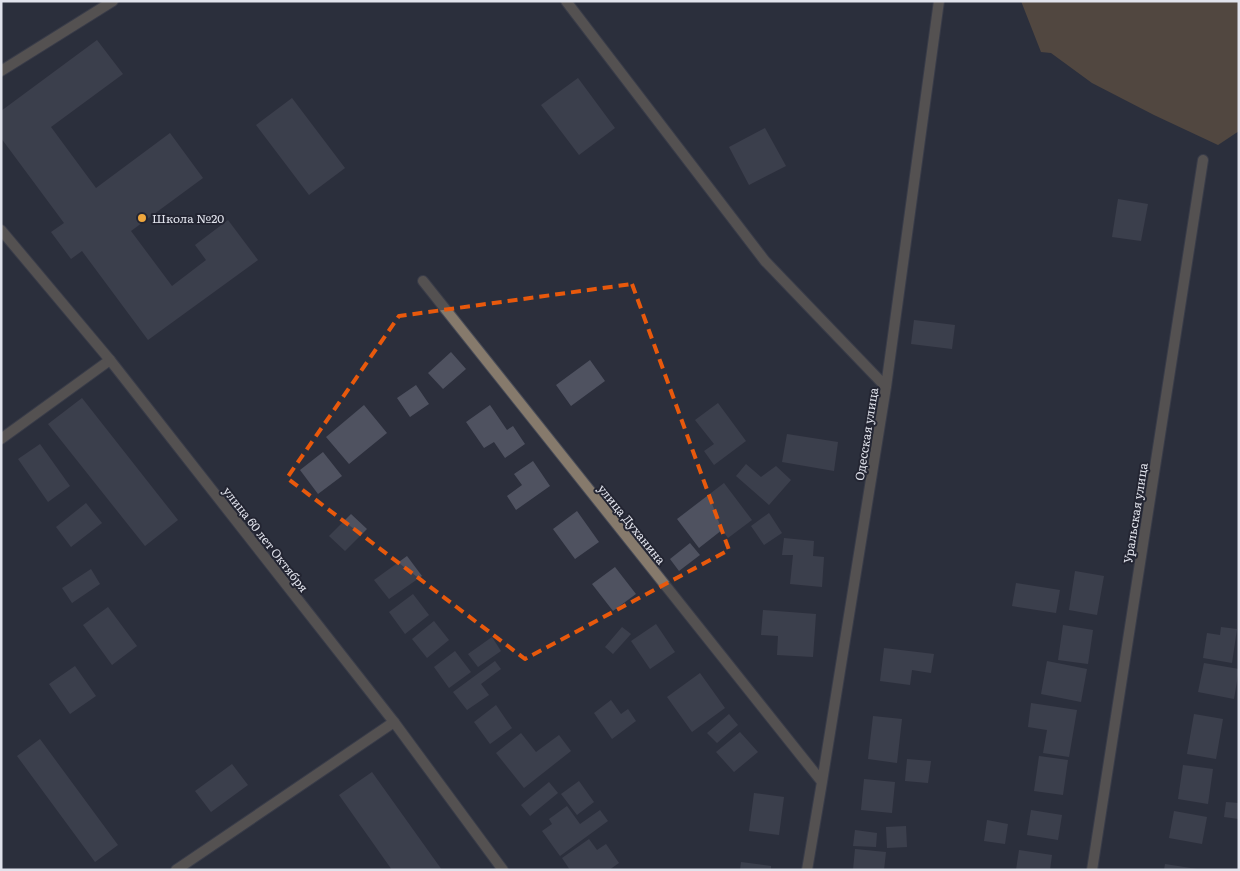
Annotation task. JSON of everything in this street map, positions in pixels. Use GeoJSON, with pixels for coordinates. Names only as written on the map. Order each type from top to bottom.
{"type":"FeatureCollection","features":[{"type":"Feature","properties":{"kind":"street"},"geometry":{"type":"LineString","coordinates":[[1,71],[113,1]]}},
{"type":"Feature","properties":{"kind":"street"},"geometry":{"type":"LineString","coordinates":[[566,1],[765,261],[886,387]]}},
{"type":"Feature","properties":{"kind":"street","name":"Одесская улица"},"geometry":{"type":"LineString","coordinates":[[807,870],[886,387],[939,1]]}},
{"type":"Feature","properties":{"kind":"street","name":"Уральская улица"},"geometry":{"type":"LineString","coordinates":[[1092,870],[1202,160]]}},
{"type":"Feature","properties":{"kind":"street","name":"улица 60 лет Октября"},"geometry":{"type":"LineString","coordinates":[[1,230],[110,360],[394,722],[503,870]]}},
{"type":"Feature","properties":{"kind":"street","name":"улица Духанина"},"geometry":{"type":"LineString","coordinates":[[423,281],[822,782]]}},
{"type":"Feature","properties":{"kind":"street"},"geometry":{"type":"LineString","coordinates":[[1,439],[110,360]]}},
{"type":"Feature","properties":{"kind":"street"},"geometry":{"type":"LineString","coordinates":[[176,870],[394,722]]}},
{"type":"Feature","properties":{"kind":"highlighted area"},"geometry":{"type":"Polygon","coordinates":[[[632,284],[729,550],[525,659],[287,478],[399,316],[632,284]]]}},
{"type":"Feature","properties":{"kind":"shaded area"},"geometry":{"type":"Polygon","coordinates":[[[1021,1],[1237,1],[1239,3],[1239,131],[1218,145],[1092,83],[1051,53],[1041,52],[1021,1]]]}},
{"type":"Feature","properties":{"kind":"building"},"geometry":{"type":"Polygon","coordinates":[[[97,40],[123,74],[51,127],[96,188],[170,133],[203,178],[131,231],[172,286],[206,260],[195,245],[228,220],[258,260],[148,340],[82,251],[71,259],[51,232],[64,223],[1,138],[1,111],[97,40]]]}},
{"type":"Feature","properties":{"kind":"building"},"geometry":{"type":"Polygon","coordinates":[[[578,78],[615,128],[579,155],[541,105],[578,78]]]}},
{"type":"Feature","properties":{"kind":"building"},"geometry":{"type":"Polygon","coordinates":[[[292,98],[345,168],[309,195],[256,125],[292,98]]]}},
{"type":"Feature","properties":{"kind":"building"},"geometry":{"type":"Polygon","coordinates":[[[765,128],[786,166],[749,185],[729,147],[765,128]]]}},
{"type":"Feature","properties":{"kind":"building"},"geometry":{"type":"Polygon","coordinates":[[[1118,199],[1148,204],[1141,241],[1112,237],[1118,199]]]}},
{"type":"Feature","properties":{"kind":"building"},"geometry":{"type":"Polygon","coordinates":[[[914,320],[955,325],[952,349],[911,344],[914,320]]]}},
{"type":"Feature","properties":{"kind":"building"},"geometry":{"type":"Polygon","coordinates":[[[451,352],[466,369],[443,389],[428,373],[451,352]]]}},
{"type":"Feature","properties":{"kind":"building"},"geometry":{"type":"Polygon","coordinates":[[[590,360],[605,381],[571,406],[556,385],[590,360]]]}},
{"type":"Feature","properties":{"kind":"building"},"geometry":{"type":"Polygon","coordinates":[[[416,385],[429,404],[410,417],[397,398],[416,385]]]}},
{"type":"Feature","properties":{"kind":"building"},"geometry":{"type":"Polygon","coordinates":[[[82,398],[178,520],[145,546],[48,424],[82,398]]]}},
{"type":"Feature","properties":{"kind":"building"},"geometry":{"type":"Polygon","coordinates":[[[718,403],[746,441],[714,465],[704,451],[714,444],[695,420],[718,403]]]}},
{"type":"Feature","properties":{"kind":"building"},"geometry":{"type":"Polygon","coordinates":[[[364,405],[387,433],[349,464],[326,437],[364,405]]]}},
{"type":"Feature","properties":{"kind":"building"},"geometry":{"type":"Polygon","coordinates":[[[490,405],[507,430],[513,426],[525,444],[505,458],[494,442],[484,448],[466,422],[490,405]]]}},
{"type":"Feature","properties":{"kind":"building"},"geometry":{"type":"Polygon","coordinates":[[[787,434],[838,442],[834,471],[782,462],[787,434]]]}},
{"type":"Feature","properties":{"kind":"building"},"geometry":{"type":"Polygon","coordinates":[[[40,444],[70,486],[48,502],[18,459],[40,444]]]}},
{"type":"Feature","properties":{"kind":"building"},"geometry":{"type":"Polygon","coordinates":[[[323,452],[342,476],[318,494],[300,470],[323,452]]]}},
{"type":"Feature","properties":{"kind":"building"},"geometry":{"type":"Polygon","coordinates":[[[533,461],[550,486],[516,510],[507,496],[522,485],[514,474],[533,461]]]}},
{"type":"Feature","properties":{"kind":"building"},"geometry":{"type":"Polygon","coordinates":[[[746,464],[761,477],[776,466],[791,480],[769,505],[736,476],[746,464]]]}},
{"type":"Feature","properties":{"kind":"building"},"geometry":{"type":"Polygon","coordinates":[[[724,483],[752,520],[728,538],[722,530],[699,548],[677,519],[724,483]]]}},
{"type":"Feature","properties":{"kind":"building"},"geometry":{"type":"Polygon","coordinates":[[[86,503],[102,523],[71,547],[56,527],[86,503]]]}},
{"type":"Feature","properties":{"kind":"building"},"geometry":{"type":"Polygon","coordinates":[[[577,511],[599,542],[575,559],[553,529],[577,511]]]}},
{"type":"Feature","properties":{"kind":"building"},"geometry":{"type":"Polygon","coordinates":[[[769,513],[782,533],[764,545],[751,526],[769,513]]]}},
{"type":"Feature","properties":{"kind":"building"},"geometry":{"type":"Polygon","coordinates":[[[351,514],[367,529],[345,551],[329,536],[351,514]]]}},
{"type":"Feature","properties":{"kind":"building"},"geometry":{"type":"Polygon","coordinates":[[[784,538],[814,541],[813,556],[824,557],[822,587],[790,584],[793,555],[782,555],[784,538]]]}},
{"type":"Feature","properties":{"kind":"building"},"geometry":{"type":"Polygon","coordinates":[[[690,543],[700,555],[679,571],[670,559],[690,543]]]}},
{"type":"Feature","properties":{"kind":"building"},"geometry":{"type":"Polygon","coordinates":[[[407,556],[422,576],[389,599],[374,580],[407,556]]]}},
{"type":"Feature","properties":{"kind":"building"},"geometry":{"type":"Polygon","coordinates":[[[615,567],[636,594],[613,611],[592,584],[615,567]]]}},
{"type":"Feature","properties":{"kind":"building"},"geometry":{"type":"Polygon","coordinates":[[[91,569],[100,584],[72,603],[62,588],[91,569]]]}},
{"type":"Feature","properties":{"kind":"building"},"geometry":{"type":"Polygon","coordinates":[[[1075,571],[1104,576],[1097,615],[1069,610],[1075,571]]]}},
{"type":"Feature","properties":{"kind":"building"},"geometry":{"type":"Polygon","coordinates":[[[1016,583],[1060,590],[1056,613],[1012,606],[1016,583]]]}},
{"type":"Feature","properties":{"kind":"building"},"geometry":{"type":"Polygon","coordinates":[[[413,594],[429,615],[405,634],[389,612],[413,594]]]}},
{"type":"Feature","properties":{"kind":"building"},"geometry":{"type":"Polygon","coordinates":[[[108,607],[137,646],[112,665],[83,625],[108,607]]]}},
{"type":"Feature","properties":{"kind":"building"},"geometry":{"type":"Polygon","coordinates":[[[763,610],[816,614],[813,657],[777,655],[778,636],[761,635],[763,610]]]}},
{"type":"Feature","properties":{"kind":"building"},"geometry":{"type":"Polygon","coordinates":[[[434,621],[449,640],[427,658],[412,639],[434,621]]]}},
{"type":"Feature","properties":{"kind":"building"},"geometry":{"type":"Polygon","coordinates":[[[656,624],[675,652],[650,669],[631,641],[656,624]]]}},
{"type":"Feature","properties":{"kind":"building"},"geometry":{"type":"Polygon","coordinates":[[[1063,625],[1093,630],[1088,664],[1058,660],[1063,625]]]}},
{"type":"Feature","properties":{"kind":"building"},"geometry":{"type":"Polygon","coordinates":[[[622,627],[631,634],[613,654],[605,647],[622,627]]]}},
{"type":"Feature","properties":{"kind":"building"},"geometry":{"type":"Polygon","coordinates":[[[1221,627],[1237,629],[1232,663],[1203,658],[1207,633],[1220,635],[1221,627]]]}},
{"type":"Feature","properties":{"kind":"building"},"geometry":{"type":"Polygon","coordinates":[[[492,637],[501,651],[478,667],[468,654],[492,637]]]}},
{"type":"Feature","properties":{"kind":"building"},"geometry":{"type":"Polygon","coordinates":[[[884,648],[934,654],[931,673],[912,670],[910,685],[880,681],[884,648]]]}},
{"type":"Feature","properties":{"kind":"building"},"geometry":{"type":"Polygon","coordinates":[[[455,651],[471,672],[449,688],[434,667],[455,651]]]}},
{"type":"Feature","properties":{"kind":"building"},"geometry":{"type":"Polygon","coordinates":[[[495,661],[501,669],[481,684],[489,695],[467,710],[453,692],[495,661]]]}},
{"type":"Feature","properties":{"kind":"building"},"geometry":{"type":"Polygon","coordinates":[[[1047,661],[1087,669],[1081,702],[1041,694],[1047,661]]]}},
{"type":"Feature","properties":{"kind":"building"},"geometry":{"type":"Polygon","coordinates":[[[1204,663],[1239,669],[1234,699],[1198,692],[1204,663]]]}},
{"type":"Feature","properties":{"kind":"building"},"geometry":{"type":"Polygon","coordinates":[[[75,666],[96,696],[70,714],[49,684],[75,666]]]}},
{"type":"Feature","properties":{"kind":"building"},"geometry":{"type":"Polygon","coordinates":[[[700,673],[725,708],[692,732],[667,697],[700,673]]]}},
{"type":"Feature","properties":{"kind":"building"},"geometry":{"type":"Polygon","coordinates":[[[611,700],[621,714],[628,709],[636,721],[612,739],[594,713],[611,700]]]}},
{"type":"Feature","properties":{"kind":"building"},"geometry":{"type":"Polygon","coordinates":[[[1031,703],[1077,710],[1069,757],[1043,753],[1047,730],[1028,727],[1031,703]]]}},
{"type":"Feature","properties":{"kind":"building"},"geometry":{"type":"Polygon","coordinates":[[[496,705],[512,728],[490,744],[474,722],[496,705]]]}},
{"type":"Feature","properties":{"kind":"building"},"geometry":{"type":"Polygon","coordinates":[[[729,714],[738,725],[717,743],[707,733],[729,714]]]}},
{"type":"Feature","properties":{"kind":"building"},"geometry":{"type":"Polygon","coordinates":[[[1194,714],[1223,719],[1216,759],[1187,754],[1194,714]]]}},
{"type":"Feature","properties":{"kind":"building"},"geometry":{"type":"Polygon","coordinates":[[[873,716],[902,719],[897,763],[868,759],[873,716]]]}},
{"type":"Feature","properties":{"kind":"building"},"geometry":{"type":"Polygon","coordinates":[[[740,732],[758,752],[734,772],[716,752],[740,732]]]}},
{"type":"Feature","properties":{"kind":"building"},"geometry":{"type":"Polygon","coordinates":[[[521,733],[536,752],[559,735],[571,751],[524,788],[496,753],[521,733]]]}},
{"type":"Feature","properties":{"kind":"building"},"geometry":{"type":"Polygon","coordinates":[[[40,739],[118,845],[95,862],[17,756],[40,739]]]}},
{"type":"Feature","properties":{"kind":"building"},"geometry":{"type":"Polygon","coordinates":[[[1039,756],[1068,760],[1063,795],[1034,791],[1039,756]]]}},
{"type":"Feature","properties":{"kind":"building"},"geometry":{"type":"Polygon","coordinates":[[[907,759],[931,761],[928,783],[905,781],[907,759]]]}},
{"type":"Feature","properties":{"kind":"building"},"geometry":{"type":"Polygon","coordinates":[[[232,764],[248,785],[211,812],[195,791],[232,764]]]}},
{"type":"Feature","properties":{"kind":"building"},"geometry":{"type":"Polygon","coordinates":[[[1183,765],[1213,769],[1208,804],[1178,799],[1183,765]]]}},
{"type":"Feature","properties":{"kind":"building"},"geometry":{"type":"Polygon","coordinates":[[[372,772],[442,870],[392,870],[339,795],[372,772]]]}},
{"type":"Feature","properties":{"kind":"building"},"geometry":{"type":"Polygon","coordinates":[[[864,779],[895,782],[892,813],[861,810],[864,779]]]}},
{"type":"Feature","properties":{"kind":"building"},"geometry":{"type":"Polygon","coordinates":[[[579,781],[594,802],[577,815],[561,794],[579,781]]]}},
{"type":"Feature","properties":{"kind":"building"},"geometry":{"type":"Polygon","coordinates":[[[549,782],[558,793],[530,816],[521,805],[549,782]]]}},
{"type":"Feature","properties":{"kind":"building"},"geometry":{"type":"Polygon","coordinates":[[[754,793],[784,797],[779,835],[749,831],[754,793]]]}},
{"type":"Feature","properties":{"kind":"building"},"geometry":{"type":"Polygon","coordinates":[[[1226,802],[1239,803],[1239,819],[1224,817],[1226,802]]]}},
{"type":"Feature","properties":{"kind":"building"},"geometry":{"type":"Polygon","coordinates":[[[567,806],[580,824],[600,810],[608,821],[560,856],[542,831],[552,824],[549,819],[567,806]]]}},
{"type":"Feature","properties":{"kind":"building"},"geometry":{"type":"Polygon","coordinates":[[[1031,810],[1062,815],[1058,840],[1027,835],[1031,810]]]}},
{"type":"Feature","properties":{"kind":"building"},"geometry":{"type":"Polygon","coordinates":[[[1174,811],[1207,817],[1202,844],[1169,838],[1174,811]]]}},
{"type":"Feature","properties":{"kind":"building"},"geometry":{"type":"Polygon","coordinates":[[[987,820],[1008,824],[1005,844],[984,841],[987,820]]]}},
{"type":"Feature","properties":{"kind":"building"},"geometry":{"type":"Polygon","coordinates":[[[906,826],[907,847],[887,848],[886,827],[906,826]]]}},
{"type":"Feature","properties":{"kind":"building"},"geometry":{"type":"Polygon","coordinates":[[[855,830],[877,833],[876,847],[853,846],[855,830]]]}},
{"type":"Feature","properties":{"kind":"building"},"geometry":{"type":"Polygon","coordinates":[[[589,839],[597,850],[606,844],[619,863],[609,870],[570,870],[562,858],[589,839]]]}},
{"type":"Feature","properties":{"kind":"building"},"geometry":{"type":"Polygon","coordinates":[[[855,849],[886,852],[884,870],[853,870],[855,849]]]}},
{"type":"Feature","properties":{"kind":"building"},"geometry":{"type":"Polygon","coordinates":[[[1019,850],[1052,855],[1050,870],[1016,870],[1019,850]]]}},
{"type":"Feature","properties":{"kind":"building"},"geometry":{"type":"Polygon","coordinates":[[[741,862],[771,866],[771,870],[740,870],[741,862]]]}},
{"type":"Feature","properties":{"kind":"building"},"geometry":{"type":"Polygon","coordinates":[[[1165,864],[1197,869],[1197,870],[1164,870],[1165,864]]]}},
{"type":"Feature","properties":{"kind":"place","name":"Школа №20"},"geometry":{"type":"Point","coordinates":[142,218]}}]}
